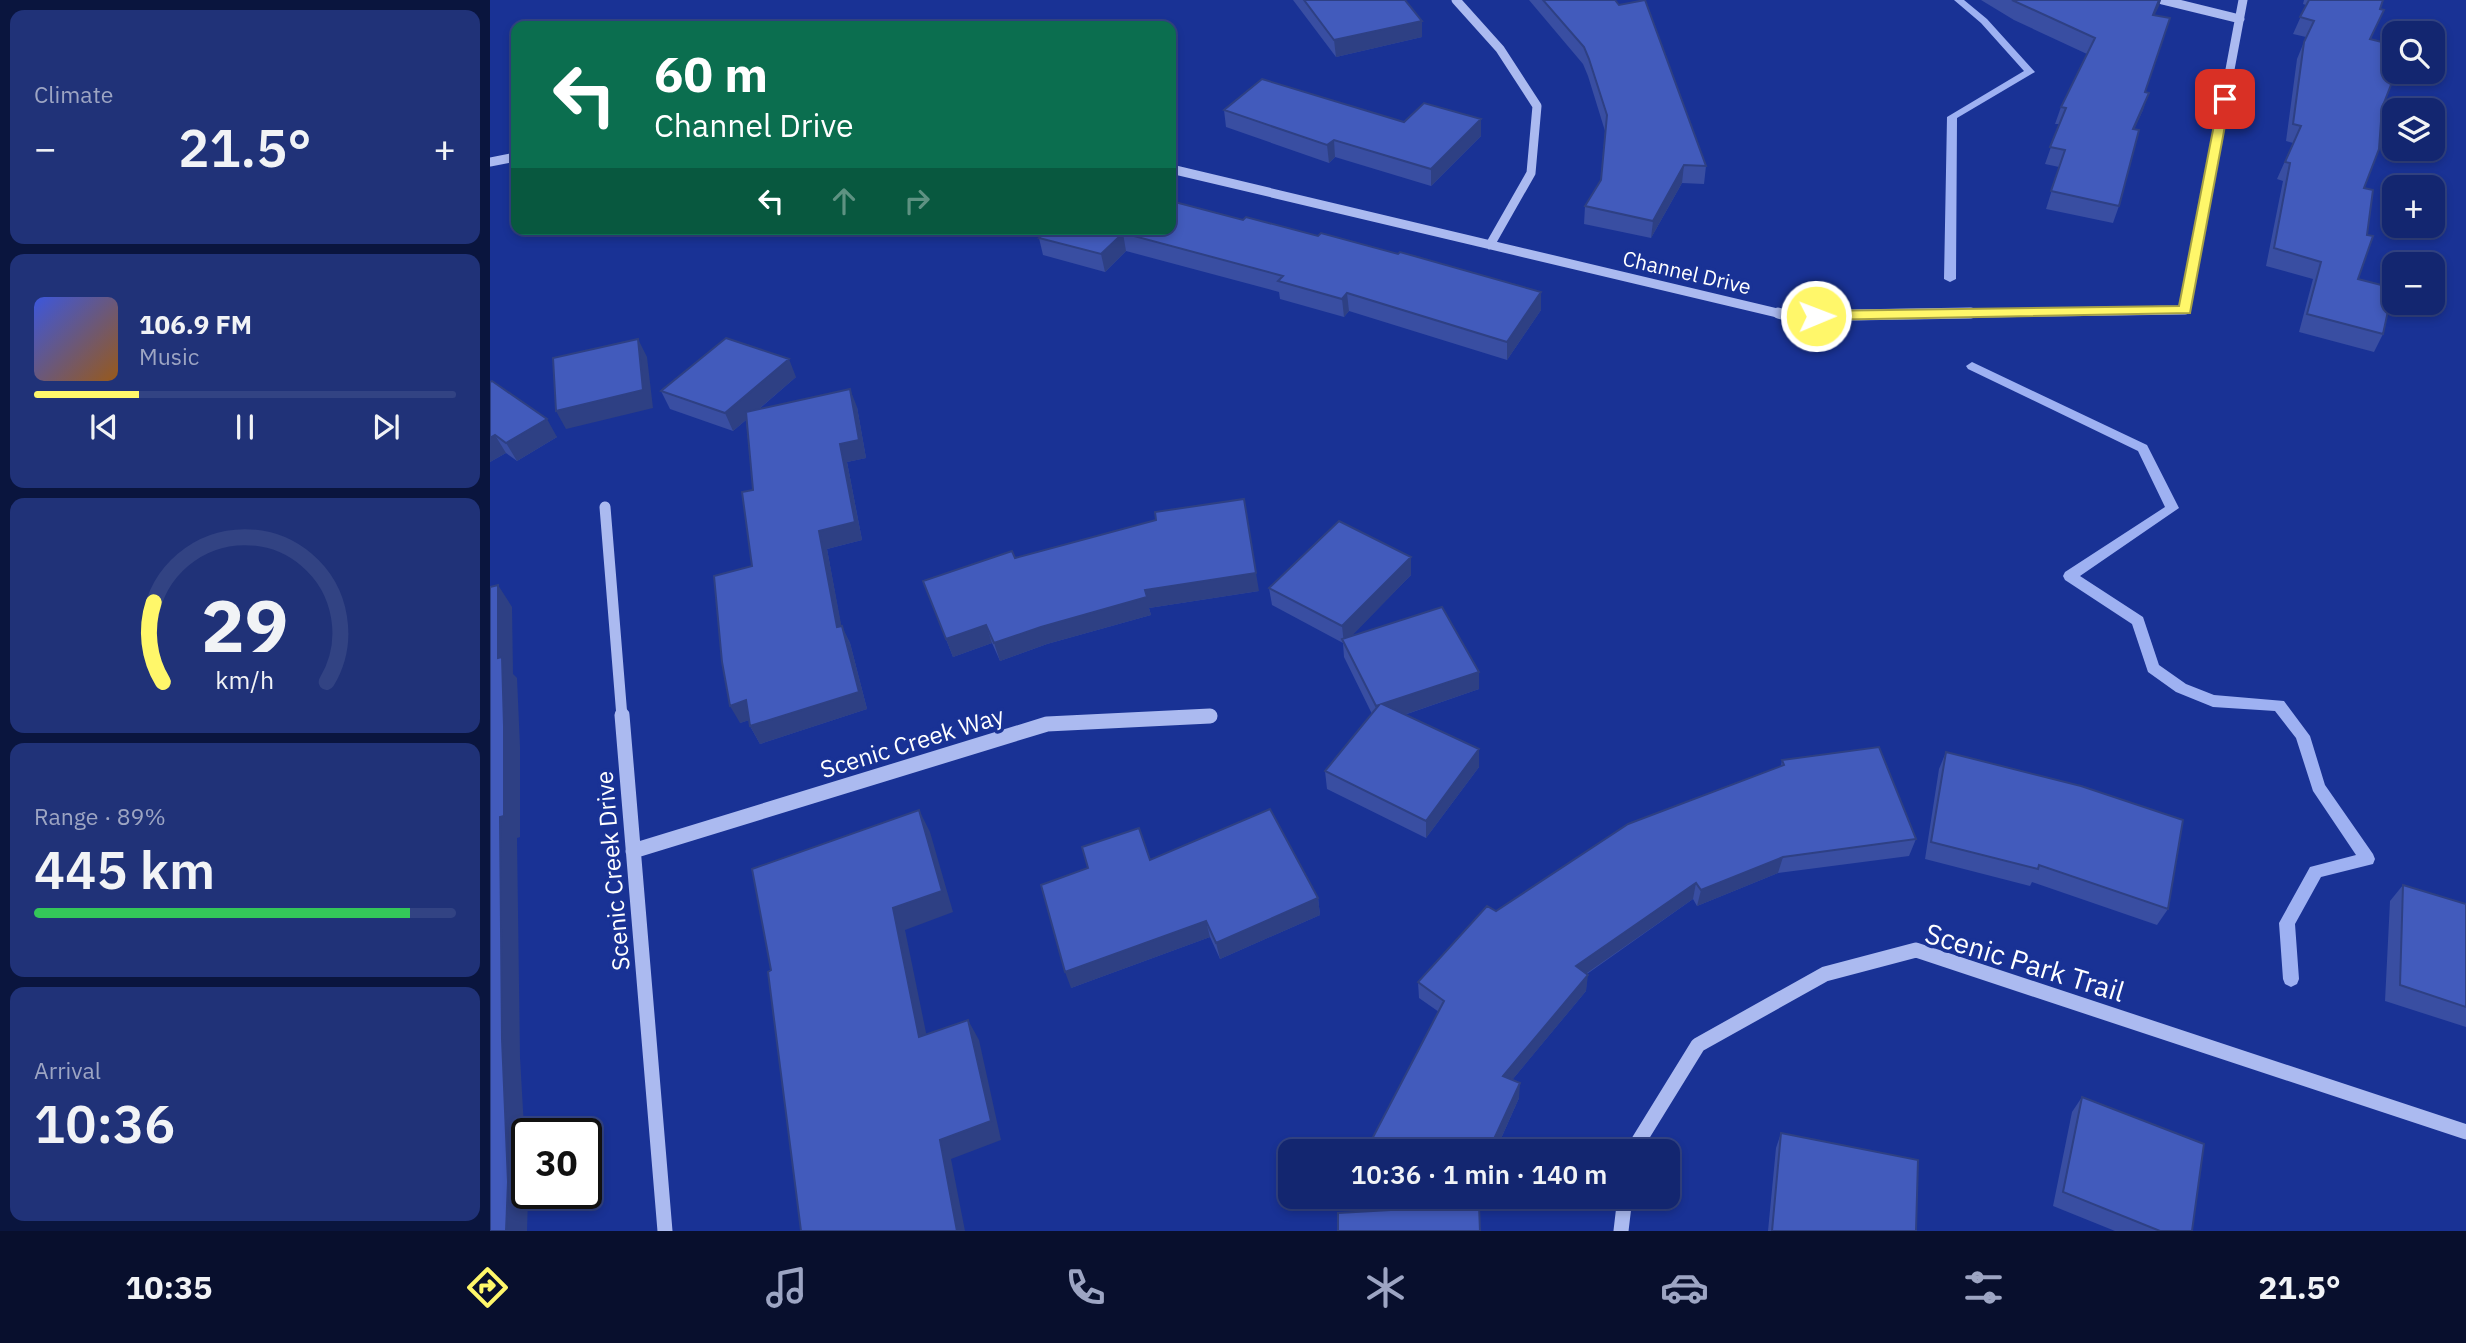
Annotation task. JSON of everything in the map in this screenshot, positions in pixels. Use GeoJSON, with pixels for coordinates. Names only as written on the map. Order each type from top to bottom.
{"type":"FeatureCollection","features":[{"type":"Feature","properties":{"kind":"street"},"geometry":{"type":"LineString","coordinates":[[1456,0],[1500,49],[1537,106],[1531,173],[1490,245]]}},
{"type":"Feature","properties":{"kind":"street"},"geometry":{"type":"LineString","coordinates":[[2162,0],[2240,19]]}},
{"type":"Feature","properties":{"kind":"street","name":"Channel Drive"},"geometry":{"type":"LineString","coordinates":[[1176,170],[1790,316],[2185,310],[2243,0]]}},
{"type":"Feature","properties":{"kind":"street"},"geometry":{"type":"LineString","coordinates":[[490,162],[511,158]]}},
{"type":"Feature","properties":{"kind":"street","name":"Scenic Creek Drive"},"geometry":{"type":"LineString","coordinates":[[605,507],[665,1231]]}},
{"type":"Feature","properties":{"kind":"street","name":"Scenic Creek Way"},"geometry":{"type":"LineString","coordinates":[[633,851],[1047,724],[1210,716]]}},
{"type":"Feature","properties":{"kind":"street","name":"Scenic Park Trail"},"geometry":{"type":"LineString","coordinates":[[1640,1139],[1698,1045],[1825,974],[1916,950],[2466,1132]]}},
{"type":"Feature","properties":{"kind":"street"},"geometry":{"type":"LineString","coordinates":[[1621,1231],[1624,1209]]}},
{"type":"Feature","properties":{"kind":"building"},"geometry":{"type":"Polygon","coordinates":[[[1304,0],[1405,0],[1422,21],[1334,40],[1304,0]]]}},
{"type":"Feature","properties":{"kind":"building"},"geometry":{"type":"Polygon","coordinates":[[[1543,0],[1615,0],[1619,5],[1645,0],[1706,166],[1684,165],[1653,221],[1585,206],[1601,180],[1607,115],[1584,47],[1543,0]]]}},
{"type":"Feature","properties":{"kind":"building"},"geometry":{"type":"Polygon","coordinates":[[[2012,0],[2159,0],[2153,15],[2170,18],[2145,92],[2149,93],[2133,129],[2139,130],[2119,206],[2051,191],[2065,150],[2050,147],[2066,108],[2061,107],[2095,38],[2012,0]]]}},
{"type":"Feature","properties":{"kind":"building"},"geometry":{"type":"Polygon","coordinates":[[[2309,0],[2383,0],[2380,9],[2384,10],[2370,39],[2382,42],[2382,84],[2391,84],[2386,98],[2382,98],[2379,149],[2364,188],[2373,190],[2367,235],[2373,236],[2358,279],[2382,285],[2382,315],[2387,315],[2383,334],[2307,314],[2321,262],[2274,248],[2290,163],[2285,162],[2301,126],[2293,124],[2304,42],[2314,21],[2300,17],[2309,0]]]}},
{"type":"Feature","properties":{"kind":"building"},"geometry":{"type":"Polygon","coordinates":[[[1262,79],[1404,122],[1424,103],[1481,119],[1431,169],[1334,140],[1327,145],[1224,110],[1262,79]]]}},
{"type":"Feature","properties":{"kind":"building"},"geometry":{"type":"Polygon","coordinates":[[[1176,202],[1243,220],[1246,217],[1318,236],[1321,233],[1398,254],[1400,252],[1541,292],[1507,342],[1347,293],[1342,299],[1278,281],[1283,276],[1130,235],[1176,235],[1176,202]]]}},
{"type":"Feature","properties":{"kind":"building"},"geometry":{"type":"Polygon","coordinates":[[[1042,235],[1121,235],[1101,254],[1039,238],[1042,235]]]}},
{"type":"Feature","properties":{"kind":"building"},"geometry":{"type":"Polygon","coordinates":[[[726,338],[789,359],[725,413],[661,391],[726,338]]]}},
{"type":"Feature","properties":{"kind":"building"},"geometry":{"type":"Polygon","coordinates":[[[638,339],[643,390],[556,411],[553,358],[638,339]]]}},
{"type":"Feature","properties":{"kind":"building"},"geometry":{"type":"Polygon","coordinates":[[[492,381],[547,419],[506,443],[495,435],[490,438],[492,381]]]}},
{"type":"Feature","properties":{"kind":"building"},"geometry":{"type":"Polygon","coordinates":[[[850,389],[859,440],[840,444],[855,522],[819,531],[837,627],[842,626],[859,692],[750,726],[746,700],[730,706],[722,662],[714,576],[752,566],[742,492],[753,490],[746,412],[850,389]]]}},
{"type":"Feature","properties":{"kind":"building"},"geometry":{"type":"Polygon","coordinates":[[[1244,499],[1256,573],[1145,590],[1147,597],[994,643],[986,625],[946,639],[923,581],[1012,551],[1015,558],[1156,520],[1155,512],[1244,499]]]}},
{"type":"Feature","properties":{"kind":"building"},"geometry":{"type":"Polygon","coordinates":[[[1339,521],[1411,557],[1342,626],[1269,588],[1339,521]]]}},
{"type":"Feature","properties":{"kind":"building"},"geometry":{"type":"Polygon","coordinates":[[[498,585],[498,658],[502,657],[504,726],[504,816],[500,817],[502,1039],[508,1182],[506,1231],[490,1231],[490,587],[498,585]]]}},
{"type":"Feature","properties":{"kind":"building"},"geometry":{"type":"Polygon","coordinates":[[[1442,607],[1479,672],[1382,704],[1479,749],[1426,821],[1325,771],[1379,705],[1376,706],[1342,639],[1442,607]]]}},
{"type":"Feature","properties":{"kind":"building"},"geometry":{"type":"Polygon","coordinates":[[[1879,747],[1916,839],[1783,857],[1701,890],[1696,883],[1576,966],[1588,975],[1503,1076],[1520,1083],[1494,1139],[1372,1139],[1444,1001],[1418,982],[1487,906],[1496,911],[1628,824],[1784,765],[1782,760],[1879,747]]]}},
{"type":"Feature","properties":{"kind":"building"},"geometry":{"type":"Polygon","coordinates":[[[1946,752],[2081,786],[2183,820],[2168,909],[2039,865],[2038,869],[1931,842],[1946,752]]]}},
{"type":"Feature","properties":{"kind":"building"},"geometry":{"type":"Polygon","coordinates":[[[1270,809],[1318,898],[1216,943],[1206,921],[1065,972],[1041,885],[1088,868],[1082,847],[1139,828],[1150,860],[1270,809]]]}},
{"type":"Feature","properties":{"kind":"building"},"geometry":{"type":"Polygon","coordinates":[[[919,810],[942,891],[893,908],[919,1037],[968,1020],[991,1121],[940,1140],[957,1231],[801,1231],[768,972],[771,970],[752,869],[919,810]]]}},
{"type":"Feature","properties":{"kind":"building"},"geometry":{"type":"Polygon","coordinates":[[[2403,885],[2466,904],[2466,1007],[2400,985],[2403,885]]]}},
{"type":"Feature","properties":{"kind":"building"},"geometry":{"type":"Polygon","coordinates":[[[2082,1097],[2204,1144],[2192,1231],[2160,1231],[2063,1192],[2082,1097]]]}},
{"type":"Feature","properties":{"kind":"building"},"geometry":{"type":"Polygon","coordinates":[[[1781,1133],[1918,1160],[1916,1231],[1772,1231],[1781,1133]]]}},
{"type":"Feature","properties":{"kind":"building"},"geometry":{"type":"Polygon","coordinates":[[[1479,1209],[1480,1231],[1338,1231],[1338,1213],[1479,1209]]]}},
{"type":"Feature","properties":{"kind":"waterway"},"geometry":{"type":"LineString","coordinates":[[1950,279],[1952,117],[2030,72],[1984,21],[1959,0]]}},
{"type":"Feature","properties":{"kind":"waterway"},"geometry":{"type":"LineString","coordinates":[[1972,366],[2143,448],[2172,508],[2070,576],[2138,621],[2153,668],[2181,688],[2213,701],[2279,705],[2303,736],[2318,787],[2367,859],[2316,872],[2287,923],[2291,979]]}},
{"type":"Feature","properties":{"kind":"route"},"geometry":{"type":"LineString","coordinates":[[1816,316],[2185,310],[2225,99]]}}]}
